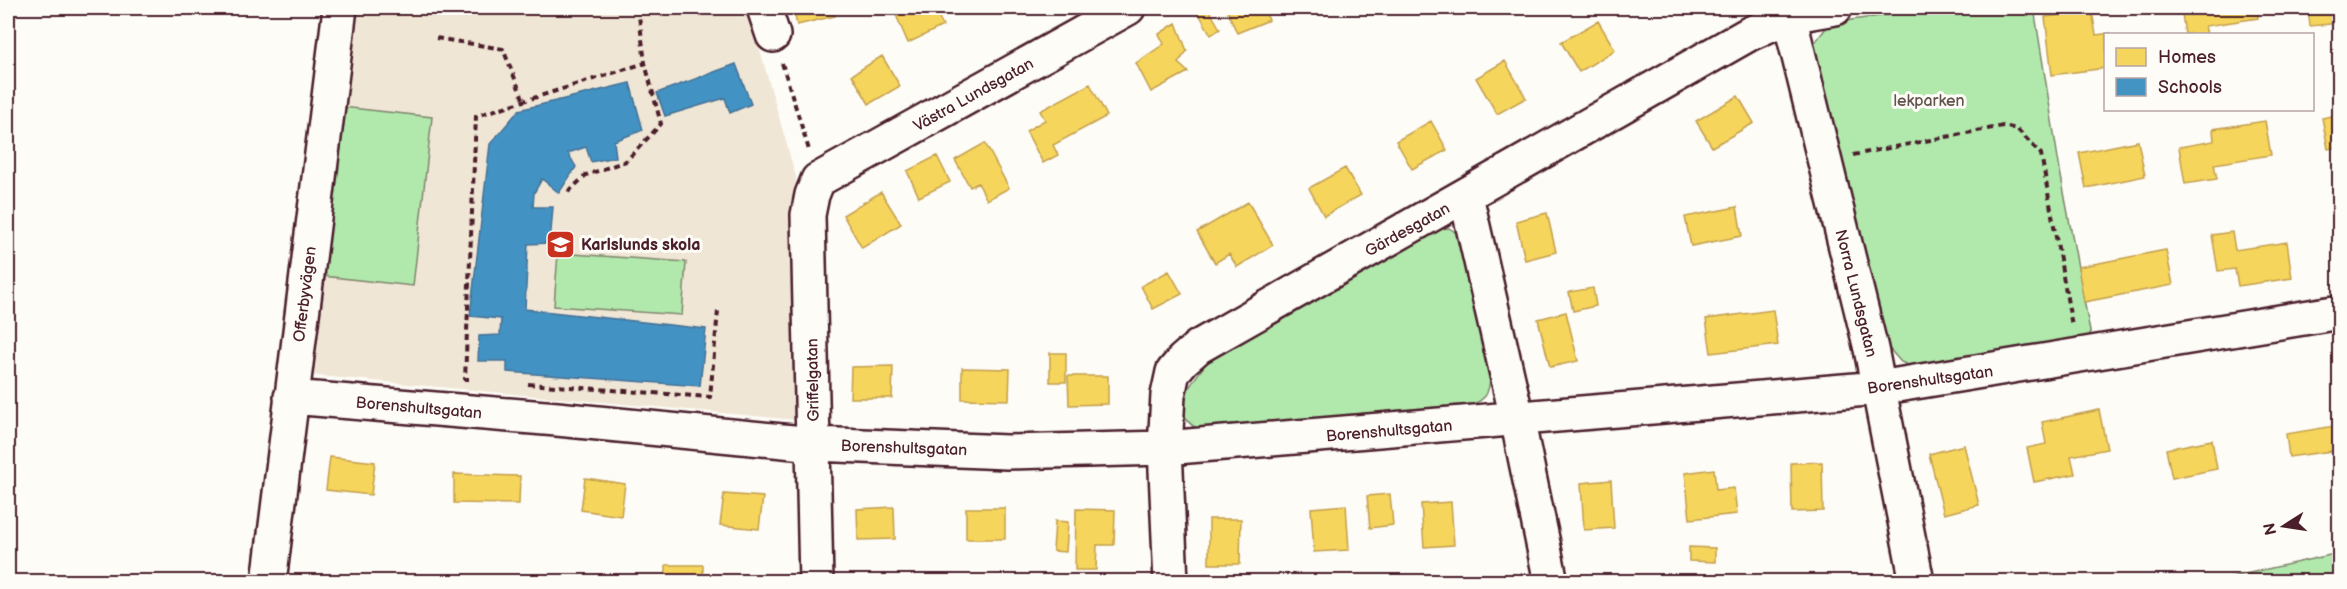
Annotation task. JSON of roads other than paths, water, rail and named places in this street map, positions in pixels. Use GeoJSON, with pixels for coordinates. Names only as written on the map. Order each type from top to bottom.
{"type":"FeatureCollection","features":[{"type":"Feature","properties":{"kind":"street","name":"Offerbyvägen"},"geometry":{"type":"LineString","coordinates":[[269,582],[340,8]]}},
{"type":"Feature","properties":{"kind":"street","name":"Västra Lundsgatan"},"geometry":{"type":"LineString","coordinates":[[818,180],[1128,8]]}},
{"type":"Feature","properties":{"kind":"street","name":"Gärdesgatan"},"geometry":{"type":"LineString","coordinates":[[1171,582],[1165,448],[1168,395],[1173,372],[1183,360],[1198,348],[1788,12],[1835,8]]}},
{"type":"Feature","properties":{"kind":"street","name":"Norra Lundsgatan"},"geometry":{"type":"LineString","coordinates":[[1788,12],[1869,338],[1917,582]]}},
{"type":"Feature","properties":{"kind":"street","name":"Griffelgatan"},"geometry":{"type":"LineString","coordinates":[[816,582],[808,215],[818,180]]}},
{"type":"Feature","properties":{"kind":"street"},"geometry":{"type":"LineString","coordinates":[[1466,196],[1517,418],[1551,582]]}},
{"type":"Feature","properties":{"kind":"street","name":"Borenshultsgatan"},"geometry":{"type":"LineString","coordinates":[[291,397],[814,444],[1006,452],[1165,448],[1879,388],[2340,312]]}},
{"type":"Feature","properties":{"kind":"place","name":"Karlslunds skola"},"geometry":{"type":"Point","coordinates":[560,244]}},
{"type":"Feature","properties":{"kind":"park label","name":"lekparken"},"geometry":{"type":"Point","coordinates":[1929,100]}}]}
